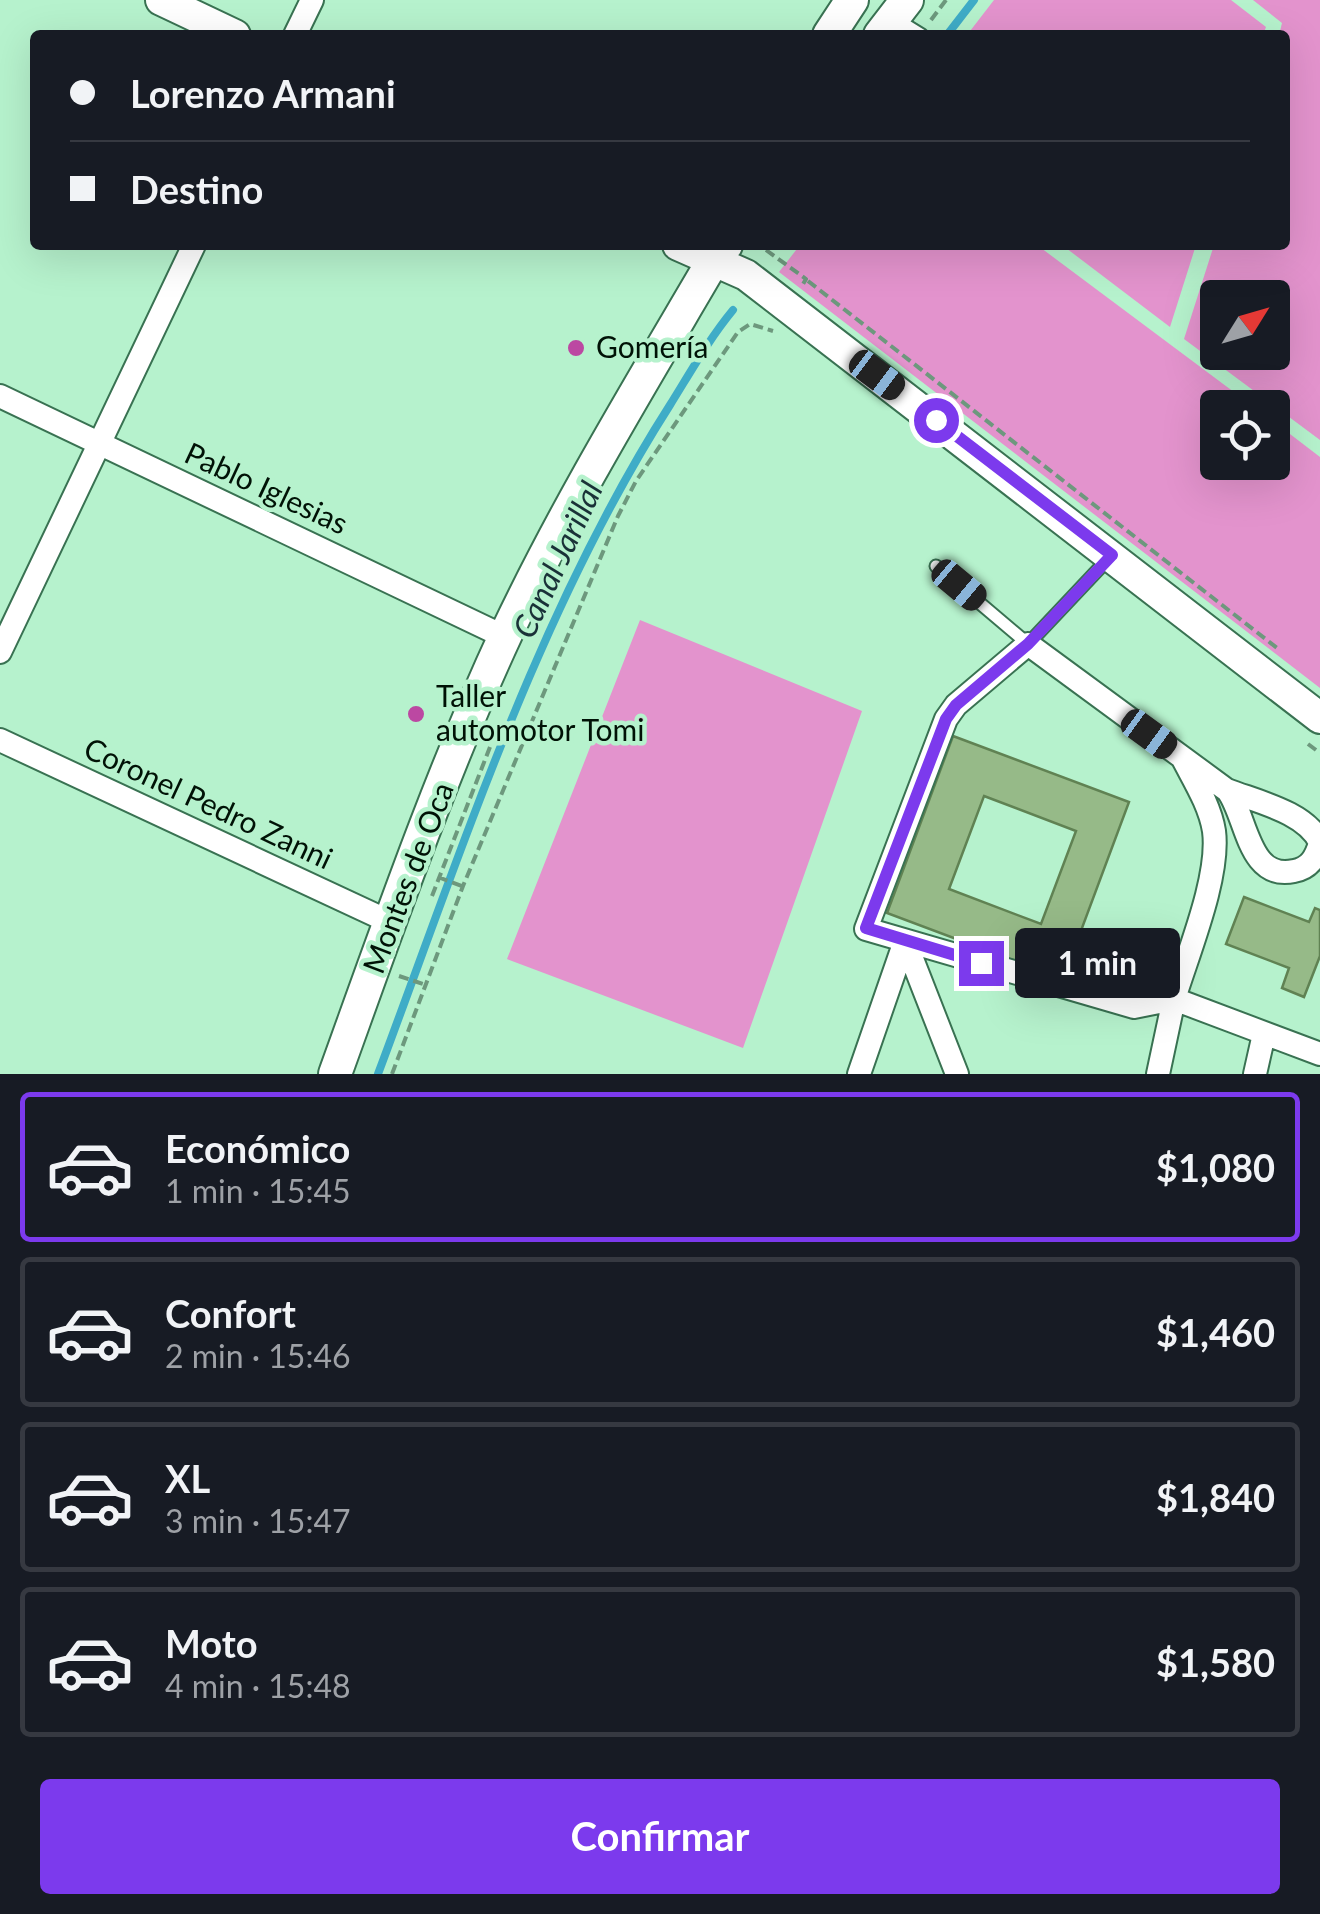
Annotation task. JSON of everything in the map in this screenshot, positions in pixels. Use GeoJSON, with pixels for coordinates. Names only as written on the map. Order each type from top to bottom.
{"type":"FeatureCollection","features":[{"type":"Feature","properties":{"kind":"main road"},"geometry":{"type":"LineString","coordinates":[[833,30],[855,0]]}},
{"type":"Feature","properties":{"kind":"main road","name":"Montes de Oca"},"geometry":{"type":"LineString","coordinates":[[336,1074],[390,922],[505,636],[583,482],[718,250]]}},
{"type":"Feature","properties":{"kind":"street"},"geometry":{"type":"LineString","coordinates":[[161,0],[224,30]]}},
{"type":"Feature","properties":{"kind":"street"},"geometry":{"type":"LineString","coordinates":[[297,30],[312,0]]}},
{"type":"Feature","properties":{"kind":"street"},"geometry":{"type":"LineString","coordinates":[[855,0],[904,24]]}},
{"type":"Feature","properties":{"kind":"street"},"geometry":{"type":"LineString","coordinates":[[0,652],[192,250]]}},
{"type":"Feature","properties":{"kind":"street"},"geometry":{"type":"LineString","coordinates":[[718,250],[738,270],[1320,718]]}},
{"type":"Feature","properties":{"kind":"street","name":"Pablo Iglesias"},"geometry":{"type":"LineString","coordinates":[[0,396],[505,636]]}},
{"type":"Feature","properties":{"kind":"street"},"geometry":{"type":"LineString","coordinates":[[1224,788],[1237,804],[1248,842],[1260,862],[1278,872],[1298,871],[1316,858],[1320,843],[1313,828],[1224,788],[1028,644],[956,705],[946,719],[866,928],[1134,1007],[1174,998],[1320,1054]]}},
{"type":"Feature","properties":{"kind":"street","name":"Coronel Pedro Zanni"},"geometry":{"type":"LineString","coordinates":[[0,740],[390,922]]}},
{"type":"Feature","properties":{"kind":"street"},"geometry":{"type":"LineString","coordinates":[[1158,1074],[1174,998],[1216,858],[1213,827],[1184,759]]}},
{"type":"Feature","properties":{"kind":"street"},"geometry":{"type":"LineString","coordinates":[[859,1074],[905,941]]}},
{"type":"Feature","properties":{"kind":"street"},"geometry":{"type":"LineString","coordinates":[[905,941],[958,1074]]}},
{"type":"Feature","properties":{"kind":"street"},"geometry":{"type":"LineString","coordinates":[[1255,1074],[1264,1034]]}},
{"type":"Feature","properties":{"kind":"lane"},"geometry":{"type":"LineString","coordinates":[[936,566],[1028,644],[1112,555]]}},
{"type":"Feature","properties":{"kind":"path"},"geometry":{"type":"LineString","coordinates":[[904,24],[946,0]]}},
{"type":"Feature","properties":{"kind":"path"},"geometry":{"type":"LineString","coordinates":[[769,250],[1289,657]]}},
{"type":"Feature","properties":{"kind":"path"},"geometry":{"type":"LineString","coordinates":[[392,1074],[463,886],[618,516],[636,482],[738,332],[750,324],[774,331],[806,279]]}},
{"type":"Feature","properties":{"kind":"path"},"geometry":{"type":"LineString","coordinates":[[426,911],[491,744]]}},
{"type":"Feature","properties":{"kind":"path"},"geometry":{"type":"LineString","coordinates":[[444,880],[463,886]]}},
{"type":"Feature","properties":{"kind":"path"},"geometry":{"type":"LineString","coordinates":[[397,987],[404,978],[424,984]]}},
{"type":"Feature","properties":{"kind":"shaded area"},"geometry":{"type":"Polygon","coordinates":[[[994,0],[1231,0],[1266,27],[1265,30],[971,30],[994,0]]]}},
{"type":"Feature","properties":{"kind":"shaded area"},"geometry":{"type":"Polygon","coordinates":[[[1253,0],[1320,0],[1320,440],[1290,418],[1290,390],[1253,390],[1226,370],[1290,370],[1290,280],[1203,280],[1212,250],[1290,250],[1290,30],[1280,30],[1282,23],[1253,0]]]}},
{"type":"Feature","properties":{"kind":"shaded area"},"geometry":{"type":"Polygon","coordinates":[[[796,250],[1044,250],[1231,390],[1200,390],[1200,480],[1290,480],[1290,434],[1320,457],[1320,688],[779,272],[796,250]]]}},
{"type":"Feature","properties":{"kind":"shaded area"},"geometry":{"type":"Polygon","coordinates":[[[1069,250],[1194,250],[1170,327],[1069,250]]]}},
{"type":"Feature","properties":{"kind":"shaded area"},"geometry":{"type":"Polygon","coordinates":[[[1200,289],[1200,351],[1184,339],[1200,289]]]}},
{"type":"Feature","properties":{"kind":"shaded area"},"geometry":{"type":"Polygon","coordinates":[[[640,620],[862,711],[743,1048],[507,959],[640,620]]]}},
{"type":"Feature","properties":{"kind":"building"},"geometry":{"type":"Polygon","coordinates":[[[953,736],[1129,802],[1063,979],[887,913],[953,736]],[[984,796],[949,889],[1041,924],[1076,831],[984,796]]]}},
{"type":"Feature","properties":{"kind":"building"},"geometry":{"type":"Polygon","coordinates":[[[1244,897],[1309,922],[1315,908],[1320,910],[1320,956],[1304,997],[1282,988],[1289,968],[1226,944],[1244,897]]]}},
{"type":"Feature","properties":{"kind":"waterway","name":"Canal Jarillal"},"geometry":{"type":"LineString","coordinates":[[951,30],[974,0]]}},
{"type":"Feature","properties":{"kind":"waterway","name":"Canal Jarillal"},"geometry":{"type":"LineString","coordinates":[[378,1074],[473,817],[542,647],[623,483],[700,356],[733,310]]}},
{"type":"Feature","properties":{"kind":"place","name":"Gomería"},"geometry":{"type":"Point","coordinates":[576,348]}},
{"type":"Feature","properties":{"kind":"place","name":"Taller automotor Tomi"},"geometry":{"type":"Point","coordinates":[416,714]}},
{"type":"Feature","properties":{"kind":"route"},"geometry":{"type":"LineString","coordinates":[[936,420],[1112,555],[1028,644],[956,705],[946,719],[866,928],[981,963]]}}]}
